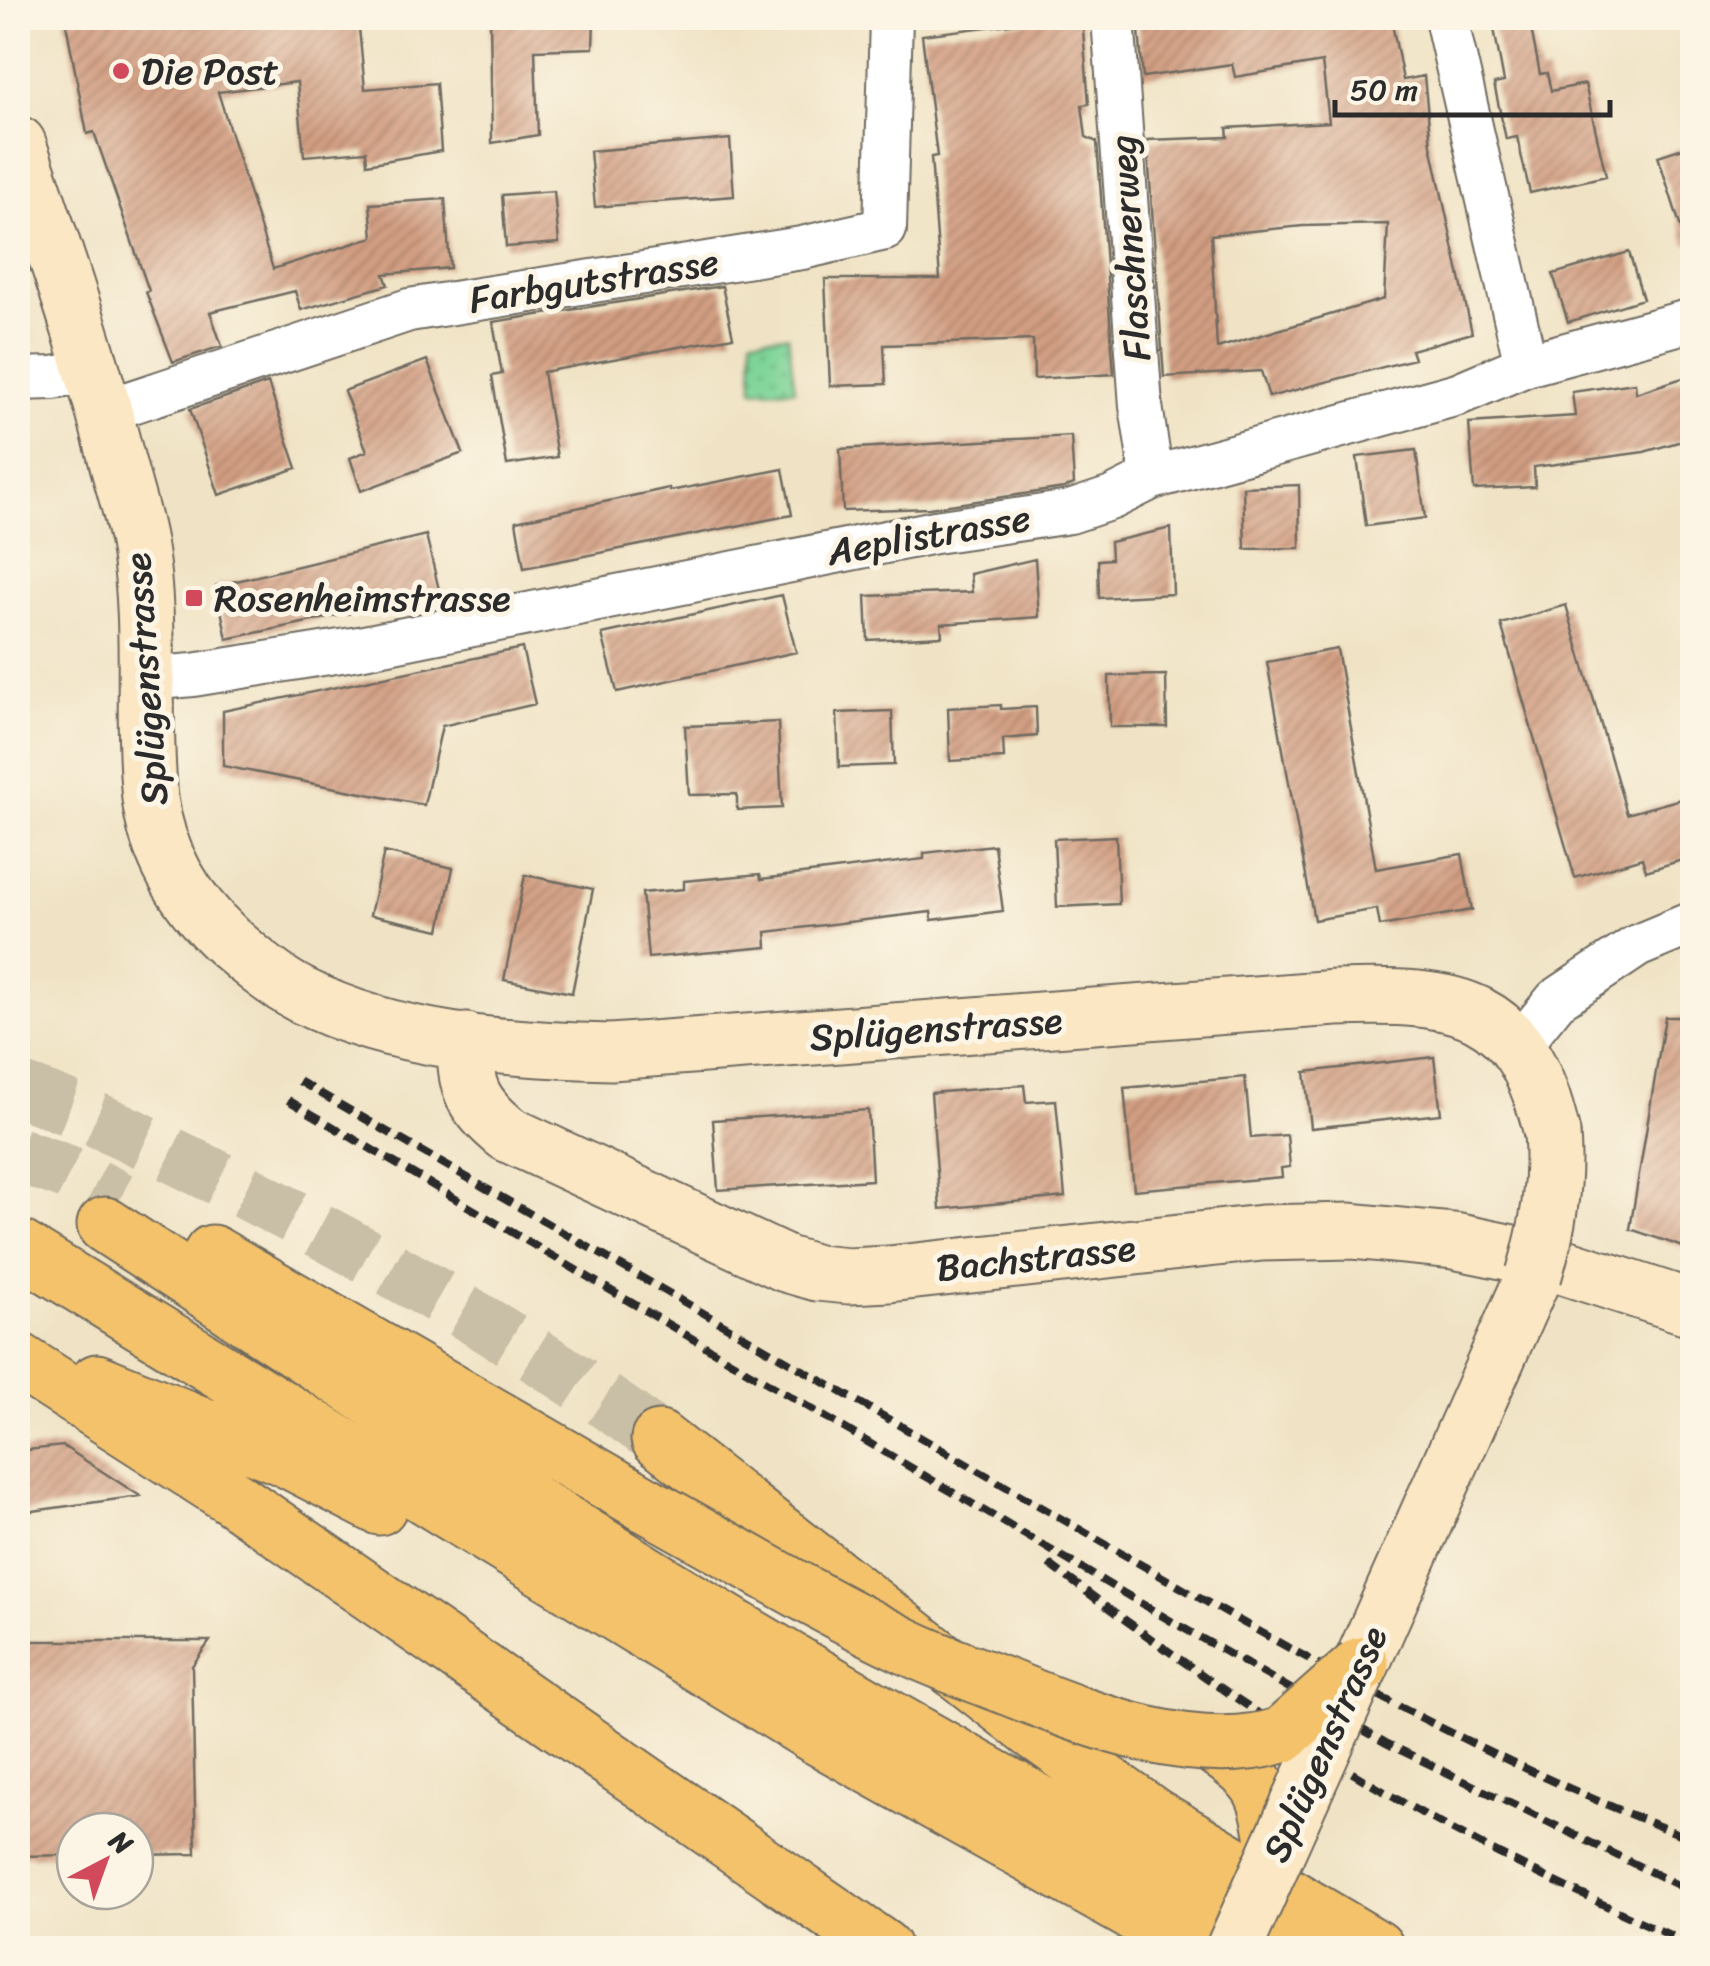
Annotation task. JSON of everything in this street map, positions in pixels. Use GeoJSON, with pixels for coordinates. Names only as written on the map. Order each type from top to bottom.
{"type":"FeatureCollection","features":[{"type":"Feature","properties":{"kind":"highway"},"geometry":{"type":"LineString","coordinates":[[1303,1948],[1032,1800],[736,1628],[480,1470],[112,1212],[903,1645],[1084,1717],[1211,1744],[1282,1735],[1362,1666]]}},
{"type":"Feature","properties":{"kind":"highway"},"geometry":{"type":"LineString","coordinates":[[18,1246],[816,1736],[1196,1948]]}},
{"type":"Feature","properties":{"kind":"highway"},"geometry":{"type":"LineString","coordinates":[[18,1358],[123,1392],[286,1458],[816,1736]]}},
{"type":"Feature","properties":{"kind":"highway"},"geometry":{"type":"LineString","coordinates":[[18,1358],[228,1495],[883,1948]]}},
{"type":"Feature","properties":{"kind":"highway"},"geometry":{"type":"LineString","coordinates":[[659,1438],[1032,1730],[1155,1817],[1376,1948]]}},
{"type":"Feature","properties":{"kind":"highway"},"geometry":{"type":"LineString","coordinates":[[1211,1744],[1259,1782],[1270,1810],[1276,1853]]}},
{"type":"Feature","properties":{"kind":"highway"},"geometry":{"type":"LineString","coordinates":[[679,1807],[856,1948]]}},
{"type":"Feature","properties":{"kind":"main road","name":"Splügenstrasse"},"geometry":{"type":"LineString","coordinates":[[18,144],[100,391],[138,542],[150,798],[165,855],[182,890],[206,921],[264,971],[298,994],[398,1029],[526,1050],[611,1052],[1408,996],[1458,1006],[1502,1029],[1518,1047],[1540,1087],[1554,1160],[1550,1208],[1534,1275],[1234,1948]]}},
{"type":"Feature","properties":{"kind":"main road","name":"Bachstrasse"},"geometry":{"type":"LineString","coordinates":[[466,1041],[466,1076],[474,1100],[483,1114],[508,1134],[735,1242],[786,1264],[817,1272],[850,1276],[889,1274],[1262,1233],[1351,1231],[1454,1241],[1537,1258],[1692,1308]]}},
{"type":"Feature","properties":{"kind":"street","name":"Farbgutstrasse"},"geometry":{"type":"LineString","coordinates":[[100,391],[410,310],[802,248],[885,229],[891,18]]}},
{"type":"Feature","properties":{"kind":"street","name":"Flaschnerweg"},"geometry":{"type":"LineString","coordinates":[[1114,18],[1142,406],[1152,478]]}},
{"type":"Feature","properties":{"kind":"street"},"geometry":{"type":"LineString","coordinates":[[1446,18],[1526,365]]}},
{"type":"Feature","properties":{"kind":"street","name":"Aeplistrasse"},"geometry":{"type":"LineString","coordinates":[[147,679],[358,648],[934,532],[1070,512],[1112,498],[1152,478],[1458,394],[1526,365],[1692,320]]}},
{"type":"Feature","properties":{"kind":"street"},"geometry":{"type":"LineString","coordinates":[[18,379],[54,378],[100,391]]}},
{"type":"Feature","properties":{"kind":"street"},"geometry":{"type":"LineString","coordinates":[[1518,1047],[1556,1000],[1637,946],[1692,923]]}},
{"type":"Feature","properties":{"kind":"green space"},"geometry":{"type":"Polygon","coordinates":[[[788,335],[795,389],[753,390],[752,338],[788,335]]]}},
{"type":"Feature","properties":{"kind":"building"},"geometry":{"type":"Polygon","coordinates":[[[65,18],[358,18],[365,89],[436,83],[441,151],[367,164],[366,151],[304,156],[297,82],[218,92],[273,269],[373,237],[370,204],[445,199],[450,268],[384,274],[388,285],[301,310],[295,291],[210,312],[222,346],[173,362],[94,132],[87,134],[65,18]]]}},
{"type":"Feature","properties":{"kind":"building"},"geometry":{"type":"Polygon","coordinates":[[[490,18],[594,18],[593,48],[535,50],[538,135],[492,143],[490,18]]]}},
{"type":"Feature","properties":{"kind":"building"},"geometry":{"type":"Polygon","coordinates":[[[1027,18],[1082,18],[1089,104],[1082,105],[1086,137],[1097,142],[1114,374],[1034,379],[1033,340],[884,345],[886,384],[830,386],[825,279],[940,279],[931,157],[937,156],[922,35],[1027,22],[1027,18]]]}},
{"type":"Feature","properties":{"kind":"building"},"geometry":{"type":"Polygon","coordinates":[[[1138,18],[1391,18],[1403,80],[1424,76],[1431,145],[1472,333],[1411,350],[1414,359],[1269,397],[1261,371],[1164,377],[1147,140],[1228,137],[1227,128],[1329,122],[1322,62],[1235,77],[1232,64],[1143,77],[1138,18]],[[1388,224],[1303,226],[1211,235],[1217,348],[1384,299],[1388,224]]]}},
{"type":"Feature","properties":{"kind":"building"},"geometry":{"type":"Polygon","coordinates":[[[1492,18],[1529,18],[1540,74],[1547,73],[1551,91],[1585,84],[1606,176],[1530,193],[1517,137],[1506,139],[1494,84],[1504,82],[1492,18]]]}},
{"type":"Feature","properties":{"kind":"building"},"geometry":{"type":"Polygon","coordinates":[[[730,139],[734,196],[595,207],[590,151],[730,139]]]}},
{"type":"Feature","properties":{"kind":"building"},"geometry":{"type":"Polygon","coordinates":[[[1692,145],[1692,243],[1686,244],[1658,156],[1692,145]]]}},
{"type":"Feature","properties":{"kind":"building"},"geometry":{"type":"Polygon","coordinates":[[[554,191],[559,243],[506,247],[502,195],[554,191]]]}},
{"type":"Feature","properties":{"kind":"building"},"geometry":{"type":"Polygon","coordinates":[[[1629,252],[1643,299],[1568,322],[1553,274],[1629,252]]]}},
{"type":"Feature","properties":{"kind":"building"},"geometry":{"type":"Polygon","coordinates":[[[722,286],[733,337],[543,372],[557,457],[507,465],[492,376],[502,374],[493,322],[722,286]]]}},
{"type":"Feature","properties":{"kind":"building"},"geometry":{"type":"Polygon","coordinates":[[[427,360],[463,453],[361,491],[350,458],[367,451],[344,391],[427,360]]]}},
{"type":"Feature","properties":{"kind":"building"},"geometry":{"type":"Polygon","coordinates":[[[1692,375],[1692,438],[1644,452],[1534,467],[1535,487],[1474,490],[1469,423],[1575,416],[1572,392],[1635,383],[1636,393],[1692,375]]]}},
{"type":"Feature","properties":{"kind":"building"},"geometry":{"type":"Polygon","coordinates":[[[268,383],[297,468],[219,495],[190,409],[268,383]]]}},
{"type":"Feature","properties":{"kind":"building"},"geometry":{"type":"Polygon","coordinates":[[[1071,436],[1074,484],[1064,488],[929,508],[843,511],[840,449],[1071,436]]]}},
{"type":"Feature","properties":{"kind":"building"},"geometry":{"type":"Polygon","coordinates":[[[1416,450],[1425,518],[1366,526],[1357,457],[1416,450]]]}},
{"type":"Feature","properties":{"kind":"building"},"geometry":{"type":"Polygon","coordinates":[[[783,469],[792,515],[524,568],[516,521],[669,488],[670,491],[783,469]]]}},
{"type":"Feature","properties":{"kind":"building"},"geometry":{"type":"Polygon","coordinates":[[[1299,485],[1300,548],[1245,549],[1243,487],[1299,485]]]}},
{"type":"Feature","properties":{"kind":"building"},"geometry":{"type":"Polygon","coordinates":[[[1171,528],[1173,594],[1099,598],[1098,560],[1111,559],[1110,542],[1171,528]]]}},
{"type":"Feature","properties":{"kind":"building"},"geometry":{"type":"Polygon","coordinates":[[[426,535],[440,594],[227,639],[216,586],[426,535]]]}},
{"type":"Feature","properties":{"kind":"building"},"geometry":{"type":"Polygon","coordinates":[[[1035,559],[1039,617],[941,624],[942,636],[868,640],[866,596],[972,592],[970,574],[1035,559]]]}},
{"type":"Feature","properties":{"kind":"building"},"geometry":{"type":"Polygon","coordinates":[[[782,595],[796,652],[617,692],[602,634],[782,595]]]}},
{"type":"Feature","properties":{"kind":"building"},"geometry":{"type":"Polygon","coordinates":[[[1566,605],[1627,814],[1692,796],[1692,857],[1646,871],[1642,858],[1575,878],[1501,624],[1566,605]]]}},
{"type":"Feature","properties":{"kind":"building"},"geometry":{"type":"Polygon","coordinates":[[[522,648],[535,704],[442,726],[424,805],[223,766],[223,711],[522,648]]]}},
{"type":"Feature","properties":{"kind":"building"},"geometry":{"type":"Polygon","coordinates":[[[1337,649],[1376,869],[1462,854],[1472,910],[1380,926],[1377,909],[1314,920],[1267,662],[1337,649]]]}},
{"type":"Feature","properties":{"kind":"building"},"geometry":{"type":"Polygon","coordinates":[[[1166,675],[1167,727],[1110,727],[1109,676],[1166,675]]]}},
{"type":"Feature","properties":{"kind":"building"},"geometry":{"type":"Polygon","coordinates":[[[1001,705],[1001,709],[1036,707],[1037,736],[1003,739],[1004,758],[950,761],[948,708],[1001,705]]]}},
{"type":"Feature","properties":{"kind":"building"},"geometry":{"type":"Polygon","coordinates":[[[892,711],[894,765],[839,767],[837,713],[892,711]]]}},
{"type":"Feature","properties":{"kind":"building"},"geometry":{"type":"Polygon","coordinates":[[[778,722],[782,808],[737,810],[737,794],[689,795],[685,726],[778,722]]]}},
{"type":"Feature","properties":{"kind":"building"},"geometry":{"type":"Polygon","coordinates":[[[1116,836],[1119,904],[1057,907],[1054,839],[1116,836]]]}},
{"type":"Feature","properties":{"kind":"building"},"geometry":{"type":"Polygon","coordinates":[[[994,845],[1003,911],[932,920],[931,912],[766,932],[767,947],[648,958],[642,893],[684,889],[684,881],[760,874],[761,879],[924,859],[924,853],[994,845]]]}},
{"type":"Feature","properties":{"kind":"building"},"geometry":{"type":"Polygon","coordinates":[[[384,852],[453,868],[440,930],[370,915],[384,852]]]}},
{"type":"Feature","properties":{"kind":"building"},"geometry":{"type":"Polygon","coordinates":[[[525,875],[593,889],[572,993],[504,980],[525,875]]]}},
{"type":"Feature","properties":{"kind":"building"},"geometry":{"type":"Polygon","coordinates":[[[1665,1017],[1692,1017],[1692,1250],[1630,1229],[1665,1017]]]}},
{"type":"Feature","properties":{"kind":"building"},"geometry":{"type":"Polygon","coordinates":[[[1434,1057],[1441,1114],[1311,1128],[1305,1072],[1434,1057]]]}},
{"type":"Feature","properties":{"kind":"building"},"geometry":{"type":"Polygon","coordinates":[[[1245,1077],[1251,1138],[1287,1135],[1290,1167],[1281,1168],[1282,1177],[1134,1190],[1124,1088],[1245,1077]]]}},
{"type":"Feature","properties":{"kind":"building"},"geometry":{"type":"Polygon","coordinates":[[[1024,1085],[1026,1102],[1056,1100],[1065,1197],[940,1209],[931,1093],[1024,1085]]]}},
{"type":"Feature","properties":{"kind":"building"},"geometry":{"type":"Polygon","coordinates":[[[868,1110],[872,1180],[718,1190],[713,1120],[868,1110]]]}},
{"type":"Feature","properties":{"kind":"building"},"geometry":{"type":"Polygon","coordinates":[[[63,1446],[140,1496],[18,1513],[18,1451],[63,1446]]]}},
{"type":"Feature","properties":{"kind":"building"},"geometry":{"type":"Polygon","coordinates":[[[18,1641],[210,1641],[192,1666],[196,1854],[155,1855],[155,1811],[55,1811],[55,1855],[18,1856],[18,1641]]]}},
{"type":"Feature","properties":{"kind":"tunnel"},"geometry":{"type":"LineString","coordinates":[[18,1089],[144,1142],[368,1257],[516,1343],[659,1439]]}},
{"type":"Feature","properties":{"kind":"tunnel"},"geometry":{"type":"LineString","coordinates":[[18,1155],[66,1172],[120,1199]]}},
{"type":"Feature","properties":{"kind":"railway"},"geometry":{"type":"LineString","coordinates":[[299,1081],[1342,1676],[1514,1763],[1692,1839]]}},
{"type":"Feature","properties":{"kind":"railway"},"geometry":{"type":"LineString","coordinates":[[288,1100],[1171,1621],[1386,1743],[1692,1892]]}},
{"type":"Feature","properties":{"kind":"railway"},"geometry":{"type":"LineString","coordinates":[[1049,1564],[1247,1706],[1371,1784],[1529,1869],[1692,1945]]}},
{"type":"Feature","properties":{"kind":"place","name":"Die Post"},"geometry":{"type":"Point","coordinates":[121,71]}},
{"type":"Feature","properties":{"kind":"place","name":"Rosenheimstrasse"},"geometry":{"type":"Point","coordinates":[194,598]}}]}
